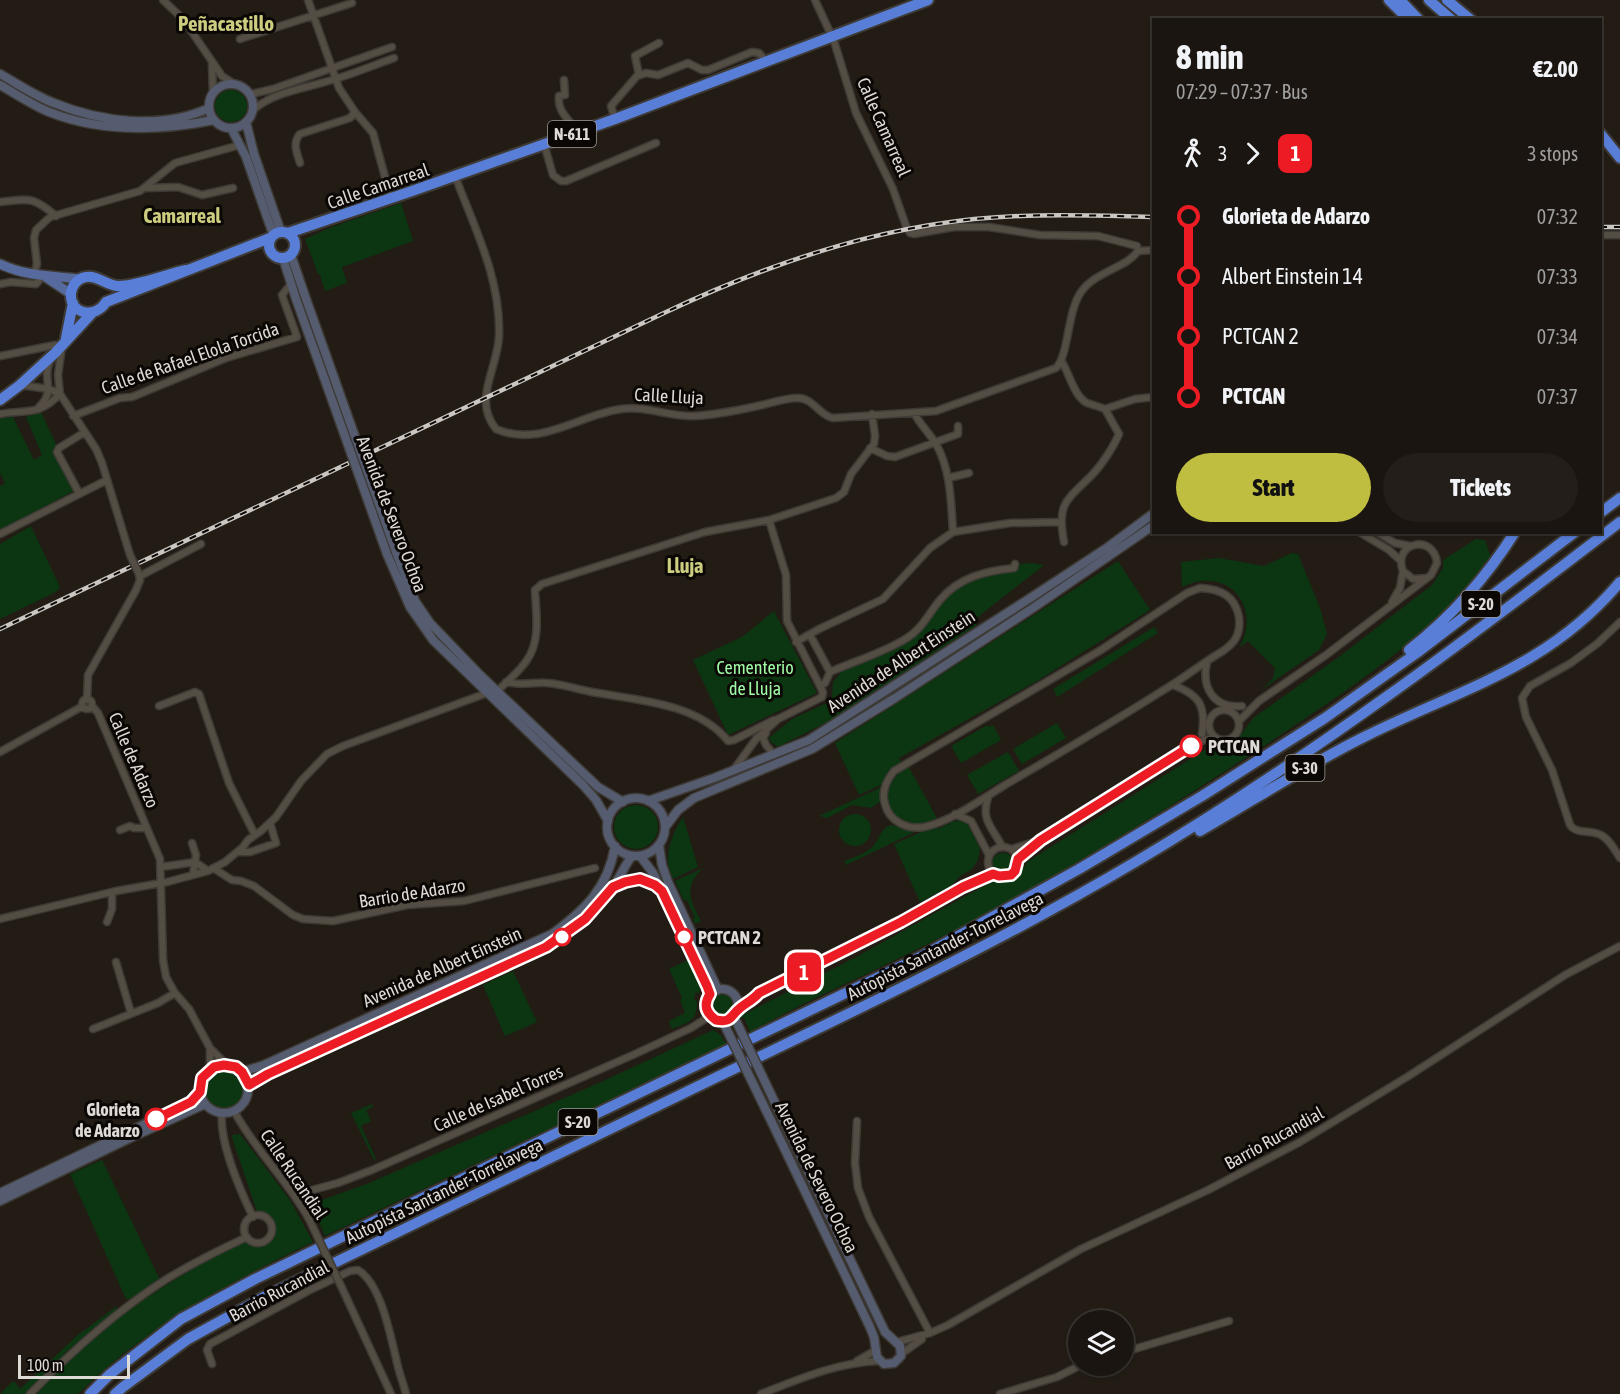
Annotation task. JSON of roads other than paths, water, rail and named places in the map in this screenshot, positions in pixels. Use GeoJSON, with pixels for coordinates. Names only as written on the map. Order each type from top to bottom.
{"type":"FeatureCollection","features":[{"type":"Feature","properties":{"kind":"highway","name":"Calle Camarreal"},"geometry":{"type":"LineString","coordinates":[[311,226],[615,119],[928,0]]}},
{"type":"Feature","properties":{"kind":"highway"},"geometry":{"type":"LineString","coordinates":[[1389,0],[1407,18]]}},
{"type":"Feature","properties":{"kind":"highway"},"geometry":{"type":"LineString","coordinates":[[1400,0],[1417,18]]}},
{"type":"Feature","properties":{"kind":"highway"},"geometry":{"type":"LineString","coordinates":[[1430,0],[1450,18]]}},
{"type":"Feature","properties":{"kind":"highway"},"geometry":{"type":"LineString","coordinates":[[1447,0],[1469,18]]}},
{"type":"Feature","properties":{"kind":"highway"},"geometry":{"type":"LineString","coordinates":[[1602,137],[1620,160]]}},
{"type":"Feature","properties":{"kind":"highway"},"geometry":{"type":"LineString","coordinates":[[1602,141],[1620,160]]}},
{"type":"Feature","properties":{"kind":"highway","name":"N-611"},"geometry":{"type":"LineString","coordinates":[[0,400],[61,348],[92,313],[103,307],[106,302],[278,234],[311,226]]}},
{"type":"Feature","properties":{"kind":"highway","name":"N-611"},"geometry":{"type":"LineString","coordinates":[[246,248],[287,257],[295,250],[296,243],[311,226]]}},
{"type":"Feature","properties":{"kind":"highway"},"geometry":{"type":"LineString","coordinates":[[271,252],[269,247],[278,234],[296,243]]}},
{"type":"Feature","properties":{"kind":"highway","name":"N-611"},"geometry":{"type":"LineString","coordinates":[[79,279],[90,276],[110,285],[126,285],[186,270]]}},
{"type":"Feature","properties":{"kind":"highway"},"geometry":{"type":"LineString","coordinates":[[61,348],[70,324],[75,283],[79,279]]}},
{"type":"Feature","properties":{"kind":"highway"},"geometry":{"type":"LineString","coordinates":[[99,279],[107,289],[106,302]]}},
{"type":"Feature","properties":{"kind":"highway"},"geometry":{"type":"LineString","coordinates":[[72,298],[81,311],[92,313]]}},
{"type":"Feature","properties":{"kind":"highway"},"geometry":{"type":"LineString","coordinates":[[1602,512],[1620,498]]}},
{"type":"Feature","properties":{"kind":"highway","name":"Autopista Santander-Torrelavega"},"geometry":{"type":"LineString","coordinates":[[115,1394],[188,1339],[264,1296],[878,1000],[982,947],[1135,863],[1290,765],[1439,660],[1620,522]]}},
{"type":"Feature","properties":{"kind":"highway","name":"S-30"},"geometry":{"type":"LineString","coordinates":[[1202,796],[1352,693],[1418,643],[1469,594],[1514,534]]}},
{"type":"Feature","properties":{"kind":"highway","name":"Autopista Santander-Torrelavega"},"geometry":{"type":"LineString","coordinates":[[90,1394],[109,1375],[181,1319],[255,1279],[920,957],[1079,869],[1202,796],[1325,718],[1572,534]]}},
{"type":"Feature","properties":{"kind":"highway","name":"S-30"},"geometry":{"type":"LineString","coordinates":[[982,947],[1176,845],[1345,747],[1520,666],[1568,634],[1620,582]]}},
{"type":"Feature","properties":{"kind":"main road"},"geometry":{"type":"LineString","coordinates":[[0,74],[53,103],[106,118],[160,120],[196,114],[209,108]]}},
{"type":"Feature","properties":{"kind":"main road"},"geometry":{"type":"LineString","coordinates":[[0,85],[48,111],[75,120],[103,125],[147,129],[214,120]]}},
{"type":"Feature","properties":{"kind":"main road"},"geometry":{"type":"LineString","coordinates":[[223,85],[236,85],[251,94],[253,110],[246,122],[239,126],[231,128],[221,126],[214,120],[209,108],[213,93],[223,85]]}},
{"type":"Feature","properties":{"kind":"main road"},"geometry":{"type":"LineString","coordinates":[[246,122],[278,234]]}},
{"type":"Feature","properties":{"kind":"main road"},"geometry":{"type":"LineString","coordinates":[[231,128],[278,234]]}},
{"type":"Feature","properties":{"kind":"main road","name":"Avenida de Severo Ochoa"},"geometry":{"type":"LineString","coordinates":[[287,257],[291,284],[300,297]]}},
{"type":"Feature","properties":{"kind":"main road","name":"Avenida de Severo Ochoa"},"geometry":{"type":"LineString","coordinates":[[287,257],[392,553],[403,594],[419,622],[433,640],[583,785],[596,800],[608,821]]}},
{"type":"Feature","properties":{"kind":"main road"},"geometry":{"type":"LineString","coordinates":[[0,264],[41,277],[79,279]]}},
{"type":"Feature","properties":{"kind":"main road"},"geometry":{"type":"LineString","coordinates":[[41,277],[72,298]]}},
{"type":"Feature","properties":{"kind":"main road","name":"Avenida de Albert Einstein"},"geometry":{"type":"LineString","coordinates":[[648,801],[732,772],[809,740],[1108,547],[1152,514]]}},
{"type":"Feature","properties":{"kind":"main road","name":"Avenida de Albert Einstein"},"geometry":{"type":"LineString","coordinates":[[666,826],[678,810],[694,798],[812,749],[896,698],[1152,526]]}},
{"type":"Feature","properties":{"kind":"main road","name":"Avenida de Severo Ochoa"},"geometry":{"type":"LineString","coordinates":[[392,553],[416,601],[430,623],[497,691],[598,787],[623,802]]}},
{"type":"Feature","properties":{"kind":"main road"},"geometry":{"type":"LineString","coordinates":[[637,856],[659,845],[666,826],[659,809],[648,801],[636,799],[623,802],[615,808],[608,821],[609,836],[623,853],[637,856],[653,873],[714,992]]}},
{"type":"Feature","properties":{"kind":"main road"},"geometry":{"type":"LineString","coordinates":[[659,845],[668,882],[714,992]]}},
{"type":"Feature","properties":{"kind":"main road","name":"Avenida de Albert Einstein"},"geometry":{"type":"LineString","coordinates":[[242,1072],[264,1065],[552,934],[580,911],[605,880],[611,867],[615,846]]}},
{"type":"Feature","properties":{"kind":"main road","name":"Avenida de Albert Einstein"},"geometry":{"type":"LineString","coordinates":[[249,1085],[268,1074],[546,947],[585,919],[613,887],[626,864],[637,856]]}},
{"type":"Feature","properties":{"kind":"main road"},"geometry":{"type":"LineString","coordinates":[[613,887],[640,879],[655,885],[662,891]]}},
{"type":"Feature","properties":{"kind":"main road"},"geometry":{"type":"LineString","coordinates":[[725,990],[734,995],[735,1016],[724,1024],[710,1016],[706,1003],[714,992],[725,990]]}},
{"type":"Feature","properties":{"kind":"main road","name":"Avenida de Severo Ochoa"},"geometry":{"type":"LineString","coordinates":[[735,1016],[885,1332],[895,1341]]}},
{"type":"Feature","properties":{"kind":"main road","name":"Avenida de Severo Ochoa"},"geometry":{"type":"LineString","coordinates":[[724,1024],[869,1325],[876,1349]]}},
{"type":"Feature","properties":{"kind":"main road"},"geometry":{"type":"LineString","coordinates":[[227,1065],[242,1072],[249,1085],[246,1100],[234,1111],[222,1113],[205,1104],[200,1092],[202,1078],[210,1069],[227,1065]]}},
{"type":"Feature","properties":{"kind":"main road"},"geometry":{"type":"LineString","coordinates":[[0,1193],[191,1102],[200,1092]]}},
{"type":"Feature","properties":{"kind":"main road"},"geometry":{"type":"LineString","coordinates":[[0,1200],[205,1104]]}},
{"type":"Feature","properties":{"kind":"main road"},"geometry":{"type":"LineString","coordinates":[[883,1340],[895,1341],[900,1346],[901,1354],[894,1364],[884,1364],[877,1357],[876,1349],[883,1340]]}},
{"type":"Feature","properties":{"kind":"street"},"geometry":{"type":"LineString","coordinates":[[163,0],[194,33],[222,76],[236,85]]}},
{"type":"Feature","properties":{"kind":"street"},"geometry":{"type":"LineString","coordinates":[[308,0],[335,80],[373,133],[391,199]]}},
{"type":"Feature","properties":{"kind":"street","name":"Calle Camarreal"},"geometry":{"type":"LineString","coordinates":[[815,0],[832,37],[856,112],[893,189],[908,229],[914,234],[954,227],[989,227],[1040,235],[1098,236],[1137,246],[1138,250]]}},
{"type":"Feature","properties":{"kind":"street"},"geometry":{"type":"LineString","coordinates":[[240,39],[352,3]]}},
{"type":"Feature","properties":{"kind":"street"},"geometry":{"type":"LineString","coordinates":[[615,119],[611,106],[630,82],[639,75],[635,56],[659,43]]}},
{"type":"Feature","properties":{"kind":"street"},"geometry":{"type":"LineString","coordinates":[[251,94],[273,89],[392,47]]}},
{"type":"Feature","properties":{"kind":"street","name":"Calle Camarreal"},"geometry":{"type":"LineString","coordinates":[[639,75],[646,73],[658,75],[688,63],[702,70],[708,70],[752,52],[759,53],[766,61]]}},
{"type":"Feature","properties":{"kind":"street"},"geometry":{"type":"LineString","coordinates":[[253,110],[261,103],[276,97],[335,80],[394,58]]}},
{"type":"Feature","properties":{"kind":"street"},"geometry":{"type":"LineString","coordinates":[[212,63],[213,93]]}},
{"type":"Feature","properties":{"kind":"street"},"geometry":{"type":"LineString","coordinates":[[564,80],[565,94],[559,96],[558,100],[560,112],[577,132]]}},
{"type":"Feature","properties":{"kind":"street"},"geometry":{"type":"LineString","coordinates":[[300,163],[295,143],[300,134],[350,118],[356,112]]}},
{"type":"Feature","properties":{"kind":"street"},"geometry":{"type":"LineString","coordinates":[[544,144],[553,175],[556,179],[566,181],[656,143]]}},
{"type":"Feature","properties":{"kind":"street"},"geometry":{"type":"LineString","coordinates":[[0,284],[11,282],[36,284],[41,277],[34,238],[36,230],[50,217],[140,191],[175,163],[240,145]]}},
{"type":"Feature","properties":{"kind":"street","name":"Calle Camarreal"},"geometry":{"type":"LineString","coordinates":[[455,176],[477,229],[493,278],[499,309],[499,340],[485,398]]}},
{"type":"Feature","properties":{"kind":"street"},"geometry":{"type":"LineString","coordinates":[[146,188],[178,187],[202,195],[233,188]]}},
{"type":"Feature","properties":{"kind":"street"},"geometry":{"type":"LineString","coordinates":[[0,202],[20,199],[35,201],[56,216]]}},
{"type":"Feature","properties":{"kind":"street"},"geometry":{"type":"LineString","coordinates":[[1602,235],[1620,236]]}},
{"type":"Feature","properties":{"kind":"street"},"geometry":{"type":"LineString","coordinates":[[1152,250],[1138,250],[1130,259],[1109,269],[1087,284],[1072,311],[1062,362],[1078,395],[1087,402],[1106,409],[1135,399],[1152,397]]}},
{"type":"Feature","properties":{"kind":"street","name":"Calle de Rafael Elola Torcida"},"geometry":{"type":"LineString","coordinates":[[73,416],[120,398],[132,397],[226,358],[297,337],[282,295],[291,284]]}},
{"type":"Feature","properties":{"kind":"street"},"geometry":{"type":"LineString","coordinates":[[0,356],[55,345],[61,348]]}},
{"type":"Feature","properties":{"kind":"street"},"geometry":{"type":"LineString","coordinates":[[35,411],[47,400],[50,389],[48,364],[61,348]]}},
{"type":"Feature","properties":{"kind":"street"},"geometry":{"type":"LineString","coordinates":[[61,348],[58,375],[60,394],[96,449],[130,555],[140,575],[201,544]]}},
{"type":"Feature","properties":{"kind":"street","name":"Calle Lluja"},"geometry":{"type":"LineString","coordinates":[[485,398],[490,421],[496,429],[520,436],[559,429],[620,409],[634,408],[671,415],[694,416],[799,398],[808,400],[829,417],[914,413],[936,411],[955,405],[1056,368],[1062,362]]}},
{"type":"Feature","properties":{"kind":"street"},"geometry":{"type":"LineString","coordinates":[[20,385],[50,389],[60,394]]}},
{"type":"Feature","properties":{"kind":"street"},"geometry":{"type":"LineString","coordinates":[[0,414],[35,411],[48,405],[60,394]]}},
{"type":"Feature","properties":{"kind":"street"},"geometry":{"type":"LineString","coordinates":[[1064,542],[1061,522],[1069,496],[1094,473],[1118,436],[1118,430],[1106,409]]}},
{"type":"Feature","properties":{"kind":"street"},"geometry":{"type":"LineString","coordinates":[[914,413],[934,442],[948,478],[953,532]]}},
{"type":"Feature","properties":{"kind":"street"},"geometry":{"type":"LineString","coordinates":[[497,691],[527,661],[537,626],[535,590],[542,584],[705,532],[769,520],[836,498],[844,492],[851,474],[874,444],[872,414]]}},
{"type":"Feature","properties":{"kind":"street"},"geometry":{"type":"LineString","coordinates":[[870,448],[887,456],[896,456],[958,434],[958,426]]}},
{"type":"Feature","properties":{"kind":"street"},"geometry":{"type":"LineString","coordinates":[[79,493],[57,452],[59,448],[85,432]]}},
{"type":"Feature","properties":{"kind":"street"},"geometry":{"type":"LineString","coordinates":[[948,478],[969,473]]}},
{"type":"Feature","properties":{"kind":"street"},"geometry":{"type":"LineString","coordinates":[[0,534],[107,480]]}},
{"type":"Feature","properties":{"kind":"street"},"geometry":{"type":"LineString","coordinates":[[506,682],[514,684],[549,683],[655,702],[687,713],[711,725],[728,741],[822,697],[823,692],[787,621],[786,574],[769,520]]}},
{"type":"Feature","properties":{"kind":"street"},"geometry":{"type":"LineString","coordinates":[[796,642],[883,599],[891,593],[904,574],[930,548],[953,532],[1010,523],[1061,522]]}},
{"type":"Feature","properties":{"kind":"street"},"geometry":{"type":"LineString","coordinates":[[1362,534],[1389,550],[1401,561]]}},
{"type":"Feature","properties":{"kind":"street"},"geometry":{"type":"LineString","coordinates":[[1239,721],[1259,701],[1326,655],[1427,578],[1436,568],[1435,554],[1424,545],[1410,546],[1395,543],[1380,534]]}},
{"type":"Feature","properties":{"kind":"street"},"geometry":{"type":"LineString","coordinates":[[1386,609],[1400,588],[1403,571],[1401,561],[1405,550],[1410,546]]}},
{"type":"Feature","properties":{"kind":"street"},"geometry":{"type":"LineString","coordinates":[[820,686],[825,683],[830,672],[908,638],[921,627],[941,598],[968,578],[985,571],[1014,568],[1015,564]]}},
{"type":"Feature","properties":{"kind":"street"},"geometry":{"type":"LineString","coordinates":[[1403,571],[1413,579],[1427,578]]}},
{"type":"Feature","properties":{"kind":"street","name":"Calle de Adarzo"},"geometry":{"type":"LineString","coordinates":[[87,700],[88,675],[132,598],[140,575]]}},
{"type":"Feature","properties":{"kind":"street"},"geometry":{"type":"LineString","coordinates":[[1200,588],[1212,588],[1225,593],[1233,599],[1240,622],[1235,640],[1173,685],[1082,741],[955,814],[923,827],[908,826],[895,821],[887,813],[884,801],[885,784],[894,771],[903,765],[1091,656],[1187,593],[1200,588]]}},
{"type":"Feature","properties":{"kind":"street"},"geometry":{"type":"LineString","coordinates":[[1620,622],[1598,643],[1571,663],[1530,686],[1522,698],[1526,717],[1552,770],[1570,825],[1577,831],[1604,836],[1620,858]]}},
{"type":"Feature","properties":{"kind":"street"},"geometry":{"type":"LineString","coordinates":[[810,636],[830,672]]}},
{"type":"Feature","properties":{"kind":"street"},"geometry":{"type":"LineString","coordinates":[[1207,662],[1204,675],[1206,686],[1218,702],[1242,706]]}},
{"type":"Feature","properties":{"kind":"street"},"geometry":{"type":"LineString","coordinates":[[1173,685],[1188,690],[1199,702],[1204,716],[1202,734]]}},
{"type":"Feature","properties":{"kind":"street"},"geometry":{"type":"LineString","coordinates":[[159,706],[195,692],[199,694],[229,783],[255,835]]}},
{"type":"Feature","properties":{"kind":"street"},"geometry":{"type":"LineString","coordinates":[[0,920],[210,870],[237,852],[270,823],[301,782],[327,754],[487,693]]}},
{"type":"Feature","properties":{"kind":"street"},"geometry":{"type":"LineString","coordinates":[[0,752],[83,706],[83,702],[87,700],[92,702],[92,706],[88,709],[83,706]]}},
{"type":"Feature","properties":{"kind":"street"},"geometry":{"type":"LineString","coordinates":[[1195,743],[1211,716],[1218,710],[1233,712],[1242,706],[1259,701]]}},
{"type":"Feature","properties":{"kind":"street","name":"Calle de Adarzo"},"geometry":{"type":"LineString","coordinates":[[92,706],[98,713],[147,828],[161,867],[159,883],[164,969],[175,993],[189,1009],[210,1048],[227,1065]]}},
{"type":"Feature","properties":{"kind":"street"},"geometry":{"type":"LineString","coordinates":[[735,1016],[759,993],[901,922],[963,887],[993,874],[1011,875],[1015,871],[1018,859],[1041,840],[1195,743],[1214,737],[1223,740],[1233,737],[1239,729],[1239,721],[1233,712]]}},
{"type":"Feature","properties":{"kind":"street"},"geometry":{"type":"LineString","coordinates":[[732,772],[756,739],[778,719]]}},
{"type":"Feature","properties":{"kind":"street"},"geometry":{"type":"LineString","coordinates":[[1208,724],[1214,737]]}},
{"type":"Feature","properties":{"kind":"street"},"geometry":{"type":"LineString","coordinates":[[769,728],[764,738],[766,745],[774,755]]}},
{"type":"Feature","properties":{"kind":"street"},"geometry":{"type":"LineString","coordinates":[[989,795],[984,814],[1002,846]]}},
{"type":"Feature","properties":{"kind":"street"},"geometry":{"type":"LineString","coordinates":[[955,814],[971,821],[989,855],[988,864],[993,874]]}},
{"type":"Feature","properties":{"kind":"street"},"geometry":{"type":"LineString","coordinates":[[237,852],[250,852],[276,843],[270,823]]}},
{"type":"Feature","properties":{"kind":"street","name":"Calle de Adarzo"},"geometry":{"type":"LineString","coordinates":[[120,830],[130,826],[147,828]]}},
{"type":"Feature","properties":{"kind":"street"},"geometry":{"type":"LineString","coordinates":[[989,855],[1002,846],[1012,849],[1041,840]]}},
{"type":"Feature","properties":{"kind":"street"},"geometry":{"type":"LineString","coordinates":[[192,843],[196,855],[193,874]]}},
{"type":"Feature","properties":{"kind":"street"},"geometry":{"type":"LineString","coordinates":[[1012,849],[1018,859]]}},
{"type":"Feature","properties":{"kind":"street"},"geometry":{"type":"LineString","coordinates":[[161,867],[195,862]]}},
{"type":"Feature","properties":{"kind":"street","name":"Barrio de Adarzo"},"geometry":{"type":"LineString","coordinates":[[195,862],[232,880],[254,886],[293,915],[303,919],[333,921],[407,905],[464,901],[595,868]]}},
{"type":"Feature","properties":{"kind":"street"},"geometry":{"type":"LineString","coordinates":[[107,922],[112,909],[112,892]]}},
{"type":"Feature","properties":{"kind":"street","name":"Barrio Rucandial"},"geometry":{"type":"LineString","coordinates":[[901,1354],[930,1333],[987,1304],[1081,1249],[1208,1190],[1300,1142],[1356,1109],[1565,975],[1620,946]]}},
{"type":"Feature","properties":{"kind":"street"},"geometry":{"type":"LineString","coordinates":[[116,962],[131,1013]]}},
{"type":"Feature","properties":{"kind":"street"},"geometry":{"type":"LineString","coordinates":[[93,1029],[158,1004],[175,993]]}},
{"type":"Feature","properties":{"kind":"street","name":"Calle de Isabel Torres"},"geometry":{"type":"LineString","coordinates":[[294,1195],[338,1183],[372,1170],[635,1054],[691,1028],[710,1016]]}},
{"type":"Feature","properties":{"kind":"street","name":"Calle de Adarzo"},"geometry":{"type":"LineString","coordinates":[[210,1048],[210,1069]]}},
{"type":"Feature","properties":{"kind":"street","name":"Calle Rucandial"},"geometry":{"type":"LineString","coordinates":[[234,1111],[309,1219],[342,1288]]}},
{"type":"Feature","properties":{"kind":"street"},"geometry":{"type":"LineString","coordinates":[[222,1113],[221,1129],[244,1198],[253,1216]]}},
{"type":"Feature","properties":{"kind":"street"},"geometry":{"type":"LineString","coordinates":[[857,1121],[855,1162],[858,1188],[869,1217],[930,1333]]}},
{"type":"Feature","properties":{"kind":"street"},"geometry":{"type":"LineString","coordinates":[[260,1215],[267,1218],[271,1224],[271,1234],[260,1243],[247,1237],[245,1228],[253,1216],[260,1215]]}},
{"type":"Feature","properties":{"kind":"street"},"geometry":{"type":"LineString","coordinates":[[30,1394],[85,1340],[124,1309],[166,1279],[247,1237]]}},
{"type":"Feature","properties":{"kind":"street","name":"Barrio Rucandial"},"geometry":{"type":"LineString","coordinates":[[212,1364],[207,1350],[210,1344],[308,1290],[350,1271],[358,1270],[367,1277],[378,1299],[391,1336],[406,1394]]}},
{"type":"Feature","properties":{"kind":"street","name":"Barrio Rucandial"},"geometry":{"type":"LineString","coordinates":[[342,1288],[391,1394]]}},
{"type":"Feature","properties":{"kind":"street"},"geometry":{"type":"LineString","coordinates":[[1134,1349],[1229,1321]]}},
{"type":"Feature","properties":{"kind":"street","name":"Barrio Rucandial"},"geometry":{"type":"LineString","coordinates":[[895,1341],[930,1333]]}},
{"type":"Feature","properties":{"kind":"street"},"geometry":{"type":"LineString","coordinates":[[854,1363],[876,1349]]}},
{"type":"Feature","properties":{"kind":"street"},"geometry":{"type":"LineString","coordinates":[[761,1394],[809,1375],[854,1363],[880,1361]]}},
{"type":"Feature","properties":{"kind":"street"},"geometry":{"type":"LineString","coordinates":[[1000,1394],[1068,1372]]}},
{"type":"Feature","properties":{"kind":"railway"},"geometry":{"type":"LineString","coordinates":[[0,629],[664,313],[749,276],[793,260],[883,234],[974,219],[1054,215],[1152,217]]}},
{"type":"Feature","properties":{"kind":"railway"},"geometry":{"type":"LineString","coordinates":[[1602,227],[1620,227]]}},
{"type":"Feature","properties":{"kind":"place","name":"PCTCAN"},"geometry":{"type":"Point","coordinates":[1191,746]}},
{"type":"Feature","properties":{"kind":"place","name":"PCTCAN 2"},"geometry":{"type":"Point","coordinates":[684,937]}},
{"type":"Feature","properties":{"kind":"place","name":"Glorieta de Adarzo"},"geometry":{"type":"Point","coordinates":[156,1119]}},
{"type":"Feature","properties":{"kind":"district","name":"Peñacastillo"},"geometry":{"type":"Point","coordinates":[226,23]}},
{"type":"Feature","properties":{"kind":"district","name":"Camarreal"},"geometry":{"type":"Point","coordinates":[182,215]}},
{"type":"Feature","properties":{"kind":"district","name":"Lluja"},"geometry":{"type":"Point","coordinates":[685,565]}},
{"type":"Feature","properties":{"kind":"park label","name":"Cementerio de Lluja"},"geometry":{"type":"Point","coordinates":[755,677]}}]}
